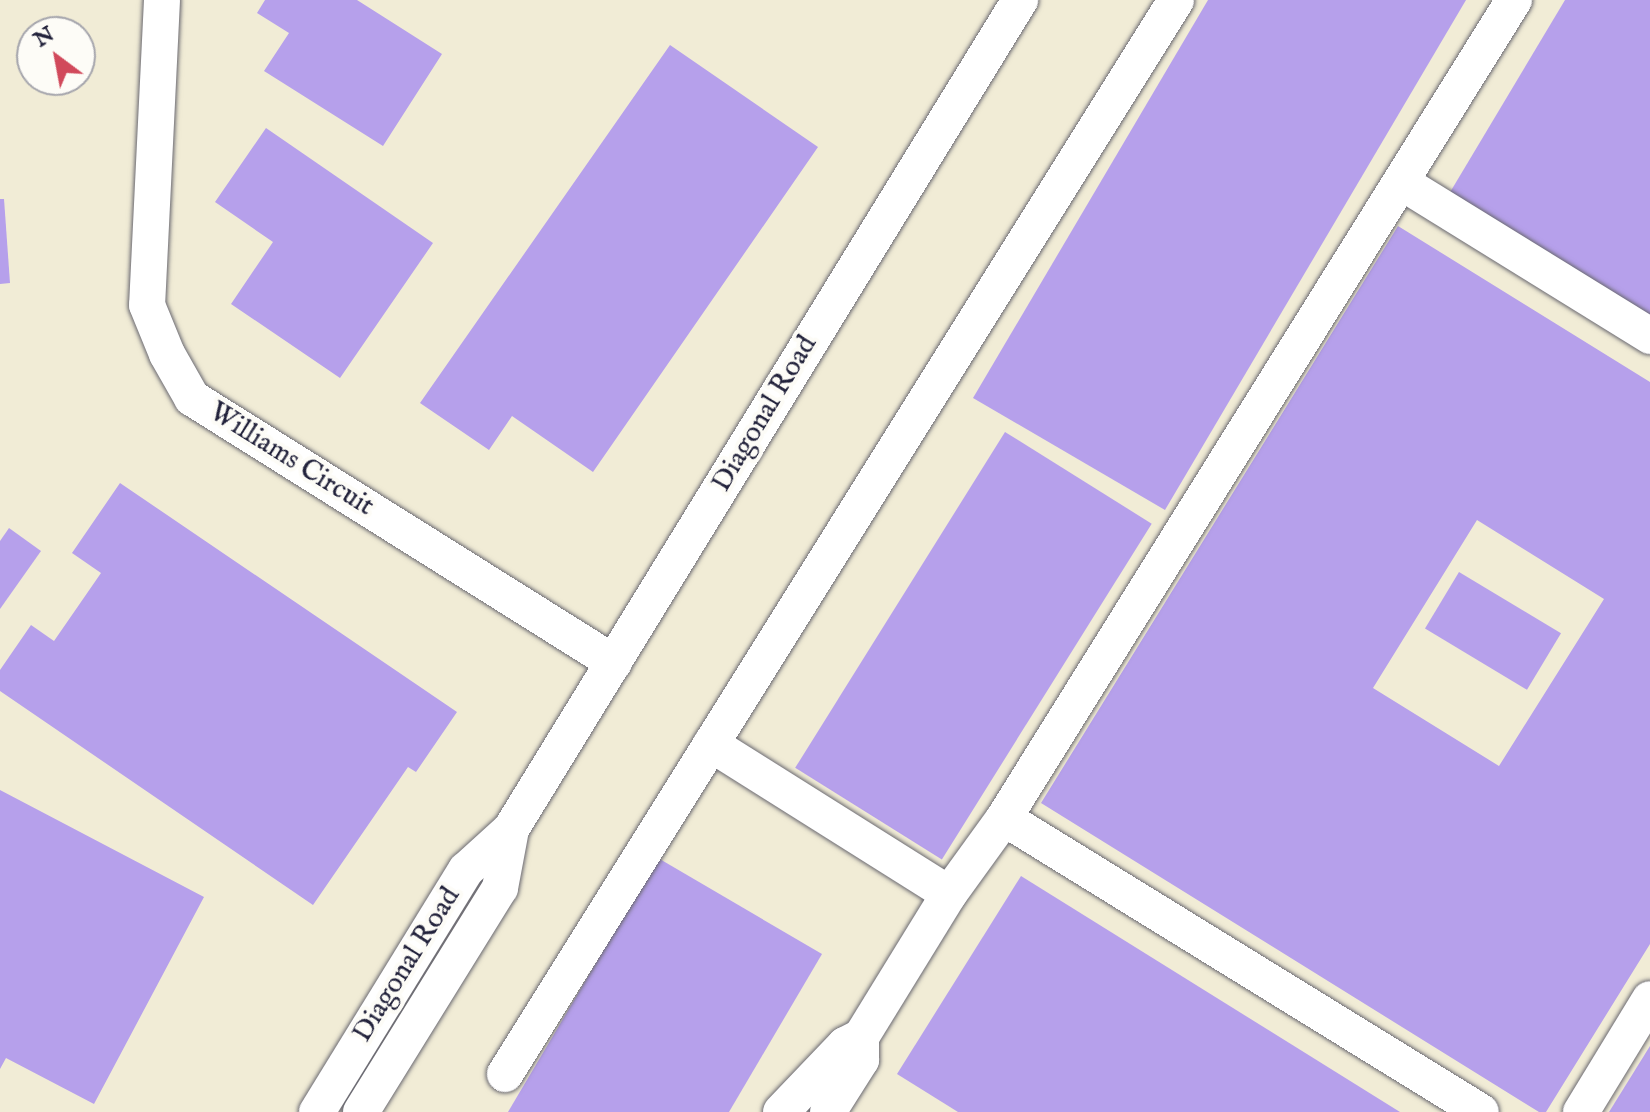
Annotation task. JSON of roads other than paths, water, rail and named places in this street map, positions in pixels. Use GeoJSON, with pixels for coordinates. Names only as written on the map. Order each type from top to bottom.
{"type":"FeatureCollection","features":[{"type":"Feature","properties":{"kind":"street","name":"Williams Circuit"},"geometry":{"type":"LineString","coordinates":[[162,0],[147,305],[167,354],[192,398],[614,663]]}},
{"type":"Feature","properties":{"kind":"street","name":"Diagonal Road"},"geometry":{"type":"LineString","coordinates":[[317,1112],[466,870],[511,829],[1020,0]]}},
{"type":"Feature","properties":{"kind":"street"},"geometry":{"type":"LineString","coordinates":[[505,1074],[1176,0]]}},
{"type":"Feature","properties":{"kind":"street"},"geometry":{"type":"LineString","coordinates":[[828,1112],[861,1060],[861,1037],[949,894],[1004,818],[1514,0]]}},
{"type":"Feature","properties":{"kind":"street"},"geometry":{"type":"LineString","coordinates":[[1401,182],[1650,336]]}},
{"type":"Feature","properties":{"kind":"street"},"geometry":{"type":"LineString","coordinates":[[711,744],[949,894]]}},
{"type":"Feature","properties":{"kind":"street"},"geometry":{"type":"LineString","coordinates":[[1004,818],[1481,1112]]}},
{"type":"Feature","properties":{"kind":"street","name":"Diagonal Road"},"geometry":{"type":"LineString","coordinates":[[361,1112],[500,888],[511,829]]}},
{"type":"Feature","properties":{"kind":"street"},"geometry":{"type":"LineString","coordinates":[[1581,1112],[1650,999]]}},
{"type":"Feature","properties":{"kind":"street"},"geometry":{"type":"LineString","coordinates":[[781,1112],[845,1045],[861,1037]]}}]}
